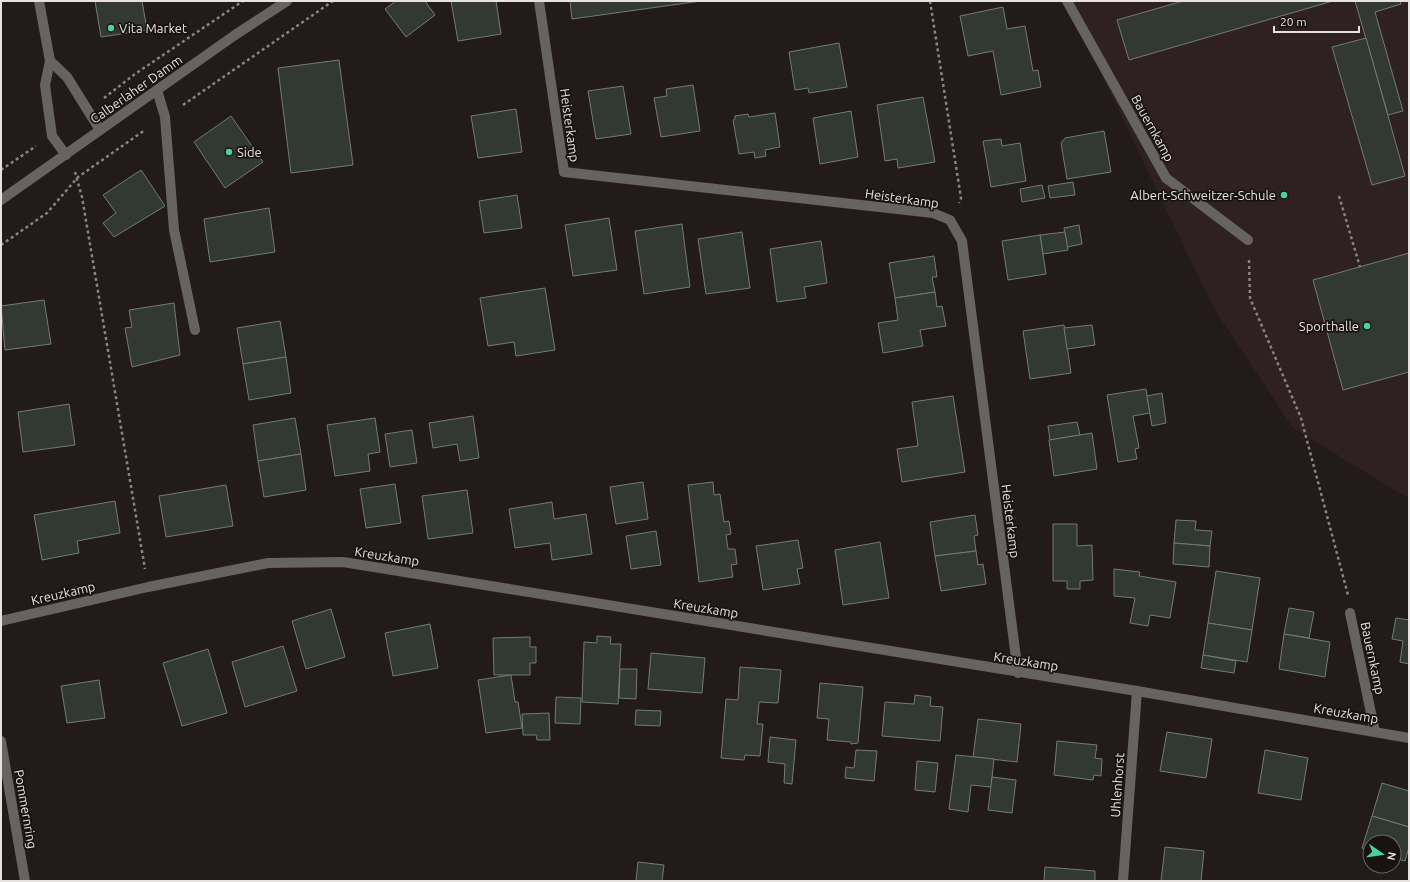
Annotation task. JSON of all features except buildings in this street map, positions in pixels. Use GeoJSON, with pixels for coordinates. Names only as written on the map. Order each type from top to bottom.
{"type":"FeatureCollection","features":[{"type":"Feature","properties":{"kind":"street"},"geometry":{"type":"LineString","coordinates":[[40,1],[50,61],[45,85],[52,136],[66,155]]}},
{"type":"Feature","properties":{"kind":"street","name":"Calberlaher Damm"},"geometry":{"type":"LineString","coordinates":[[1,200],[235,34],[287,1]]}},
{"type":"Feature","properties":{"kind":"street","name":"Heisterkamp"},"geometry":{"type":"LineString","coordinates":[[539,1],[564,172],[934,213],[950,220],[962,241],[1018,672]]}},
{"type":"Feature","properties":{"kind":"street","name":"Bauernkamp"},"geometry":{"type":"LineString","coordinates":[[1067,1],[1166,178],[1248,240]]}},
{"type":"Feature","properties":{"kind":"street"},"geometry":{"type":"LineString","coordinates":[[50,61],[67,77],[100,130]]}},
{"type":"Feature","properties":{"kind":"street"},"geometry":{"type":"LineString","coordinates":[[156,90],[165,117],[174,230],[195,330]]}},
{"type":"Feature","properties":{"kind":"street","name":"Kreuzkamp"},"geometry":{"type":"LineString","coordinates":[[1,621],[148,587],[268,563],[343,562],[1137,691],[1409,738]]}},
{"type":"Feature","properties":{"kind":"street","name":"Bauernkamp"},"geometry":{"type":"LineString","coordinates":[[1350,613],[1375,732]]}},
{"type":"Feature","properties":{"kind":"street","name":"Uhlenhorst"},"geometry":{"type":"LineString","coordinates":[[1123,881],[1137,691]]}},
{"type":"Feature","properties":{"kind":"street","name":"Pommernring"},"geometry":{"type":"LineString","coordinates":[[1,741],[25,881]]}},
{"type":"Feature","properties":{"kind":"path"},"geometry":{"type":"LineString","coordinates":[[87,110],[135,74],[243,1]]}},
{"type":"Feature","properties":{"kind":"path"},"geometry":{"type":"LineString","coordinates":[[930,1],[962,198],[950,220]]}},
{"type":"Feature","properties":{"kind":"path"},"geometry":{"type":"LineString","coordinates":[[1,170],[52,136]]}},
{"type":"Feature","properties":{"kind":"path"},"geometry":{"type":"LineString","coordinates":[[66,155],[78,177],[82,197],[148,587]]}},
{"type":"Feature","properties":{"kind":"path"},"geometry":{"type":"LineString","coordinates":[[1339,196],[1360,267]]}},
{"type":"Feature","properties":{"kind":"path"},"geometry":{"type":"LineString","coordinates":[[1248,240],[1250,298],[1301,418],[1349,600],[1350,613]]}},
{"type":"Feature","properties":{"kind":"shaded area","name":"Albert-Schweitzer-Schule"},"geometry":{"type":"Polygon","coordinates":[[[1070,1],[1409,1],[1409,496],[1406,497],[1293,428],[1213,307],[1106,84],[1070,1]]]}},
{"type":"Feature","properties":{"kind":"place","name":"Vita Market"},"geometry":{"type":"Point","coordinates":[111,28]}},
{"type":"Feature","properties":{"kind":"place","name":"Side"},"geometry":{"type":"Point","coordinates":[229,152]}},
{"type":"Feature","properties":{"kind":"place","name":"Albert-Schweitzer-Schule"},"geometry":{"type":"Point","coordinates":[1284,195]}},
{"type":"Feature","properties":{"kind":"place","name":"Sporthalle"},"geometry":{"type":"Point","coordinates":[1367,326]}}]}
